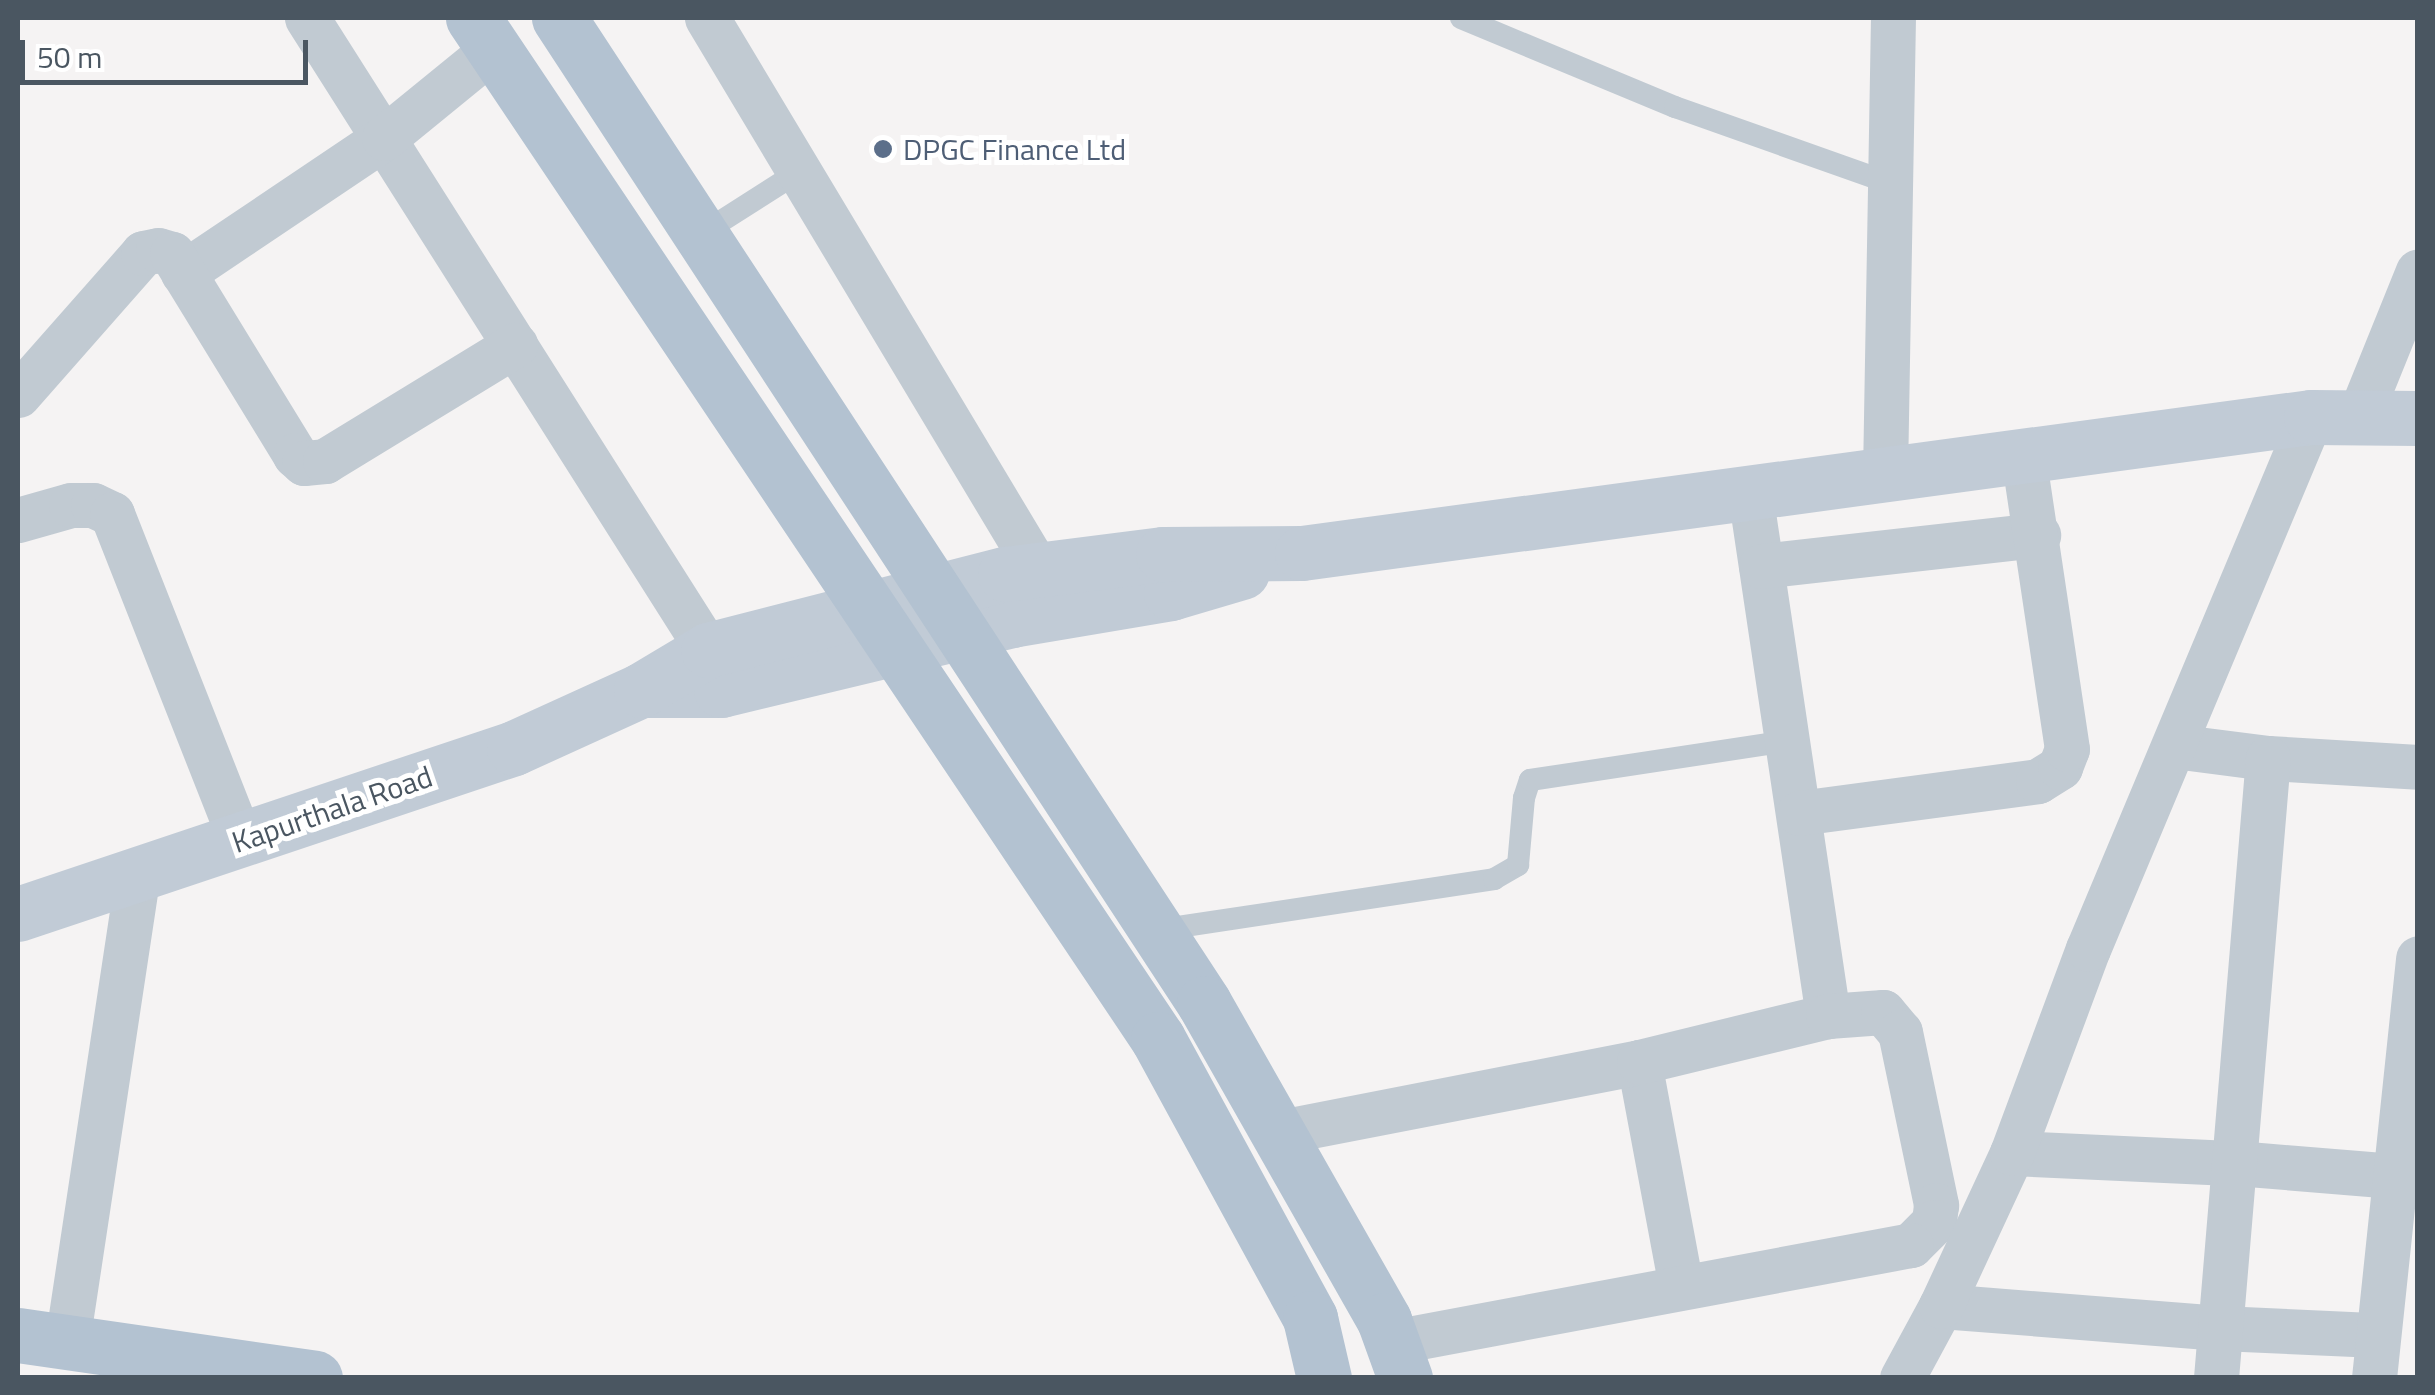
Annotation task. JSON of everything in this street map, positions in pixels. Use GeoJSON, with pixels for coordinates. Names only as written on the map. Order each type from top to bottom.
{"type":"FeatureCollection","features":[{"type":"Feature","properties":{"kind":"main road"},"geometry":{"type":"LineString","coordinates":[[559,18],[1158,930],[1280,1132],[1399,1360]]}},
{"type":"Feature","properties":{"kind":"main road"},"geometry":{"type":"LineString","coordinates":[[482,34],[1158,1039],[1310,1318],[1324,1378]]}},
{"type":"Feature","properties":{"kind":"main road"},"geometry":{"type":"LineString","coordinates":[[948,612],[1038,570],[1163,554],[1302,553],[2334,417],[2418,418]]}},
{"type":"Feature","properties":{"kind":"main road"},"geometry":{"type":"LineString","coordinates":[[641,690],[721,690],[883,628],[948,612],[1172,593],[1302,553]]}},
{"type":"Feature","properties":{"kind":"main road","name":"Kapurthala Road"},"geometry":{"type":"LineString","coordinates":[[18,914],[138,870],[240,841],[514,748],[641,690],[708,650],[883,628]]}},
{"type":"Feature","properties":{"kind":"main road"},"geometry":{"type":"LineString","coordinates":[[18,1368],[54,1352],[315,1378]]}},
{"type":"Feature","properties":{"kind":"street"},"geometry":{"type":"LineString","coordinates":[[307,18],[708,650]]}},
{"type":"Feature","properties":{"kind":"street"},"geometry":{"type":"LineString","coordinates":[[708,18],[1038,570]]}},
{"type":"Feature","properties":{"kind":"street"},"geometry":{"type":"LineString","coordinates":[[1885,475],[1892,18]]}},
{"type":"Feature","properties":{"kind":"street"},"geometry":{"type":"LineString","coordinates":[[183,273],[384,138],[482,34]]}},
{"type":"Feature","properties":{"kind":"street"},"geometry":{"type":"LineString","coordinates":[[18,395],[143,253],[158,250],[172,254],[294,455],[304,463],[325,461],[515,345]]}},
{"type":"Feature","properties":{"kind":"street"},"geometry":{"type":"LineString","coordinates":[[1902,1378],[1941,1306],[2012,1152],[2088,949],[2174,746],[2334,417],[2418,271]]}},
{"type":"Feature","properties":{"kind":"street"},"geometry":{"type":"LineString","coordinates":[[1799,814],[2038,781],[2060,767],[2067,749],[2038,535],[2023,456]]}},
{"type":"Feature","properties":{"kind":"street"},"geometry":{"type":"LineString","coordinates":[[1750,493],[1828,1016]]}},
{"type":"Feature","properties":{"kind":"street"},"geometry":{"type":"LineString","coordinates":[[18,520],[71,506],[93,506],[112,514],[240,841]]}},
{"type":"Feature","properties":{"kind":"street"},"geometry":{"type":"LineString","coordinates":[[1761,566],[2038,535]]}},
{"type":"Feature","properties":{"kind":"street"},"geometry":{"type":"LineString","coordinates":[[2174,746],[2268,758],[2418,767]]}},
{"type":"Feature","properties":{"kind":"street"},"geometry":{"type":"LineString","coordinates":[[2216,1378],[2268,758]]}},
{"type":"Feature","properties":{"kind":"street"},"geometry":{"type":"LineString","coordinates":[[54,1352],[138,870]]}},
{"type":"Feature","properties":{"kind":"street"},"geometry":{"type":"LineString","coordinates":[[1941,1306],[2220,1328],[2376,1356],[2408,1177],[2418,958]]}},
{"type":"Feature","properties":{"kind":"street"},"geometry":{"type":"LineString","coordinates":[[1280,1132],[1638,1062],[1828,1016],[1883,1012],[1900,1032],[1936,1204],[1934,1222],[1910,1244],[1680,1286],[1399,1360]]}},
{"type":"Feature","properties":{"kind":"street"},"geometry":{"type":"LineString","coordinates":[[1638,1062],[1680,1286]]}},
{"type":"Feature","properties":{"kind":"street"},"geometry":{"type":"LineString","coordinates":[[2012,1152],[2236,1163],[2408,1177]]}},
{"type":"Feature","properties":{"kind":"lane"},"geometry":{"type":"LineString","coordinates":[[1462,18],[1675,107],[1890,183]]}},
{"type":"Feature","properties":{"kind":"lane"},"geometry":{"type":"LineString","coordinates":[[700,234],[800,172]]}},
{"type":"Feature","properties":{"kind":"lane"},"geometry":{"type":"LineString","coordinates":[[1158,930],[1494,880],[1518,865],[1524,798],[1530,780],[1788,741]]}},
{"type":"Feature","properties":{"kind":"place","name":"DPGC Finance Ltd"},"geometry":{"type":"Point","coordinates":[883,149]}}]}
